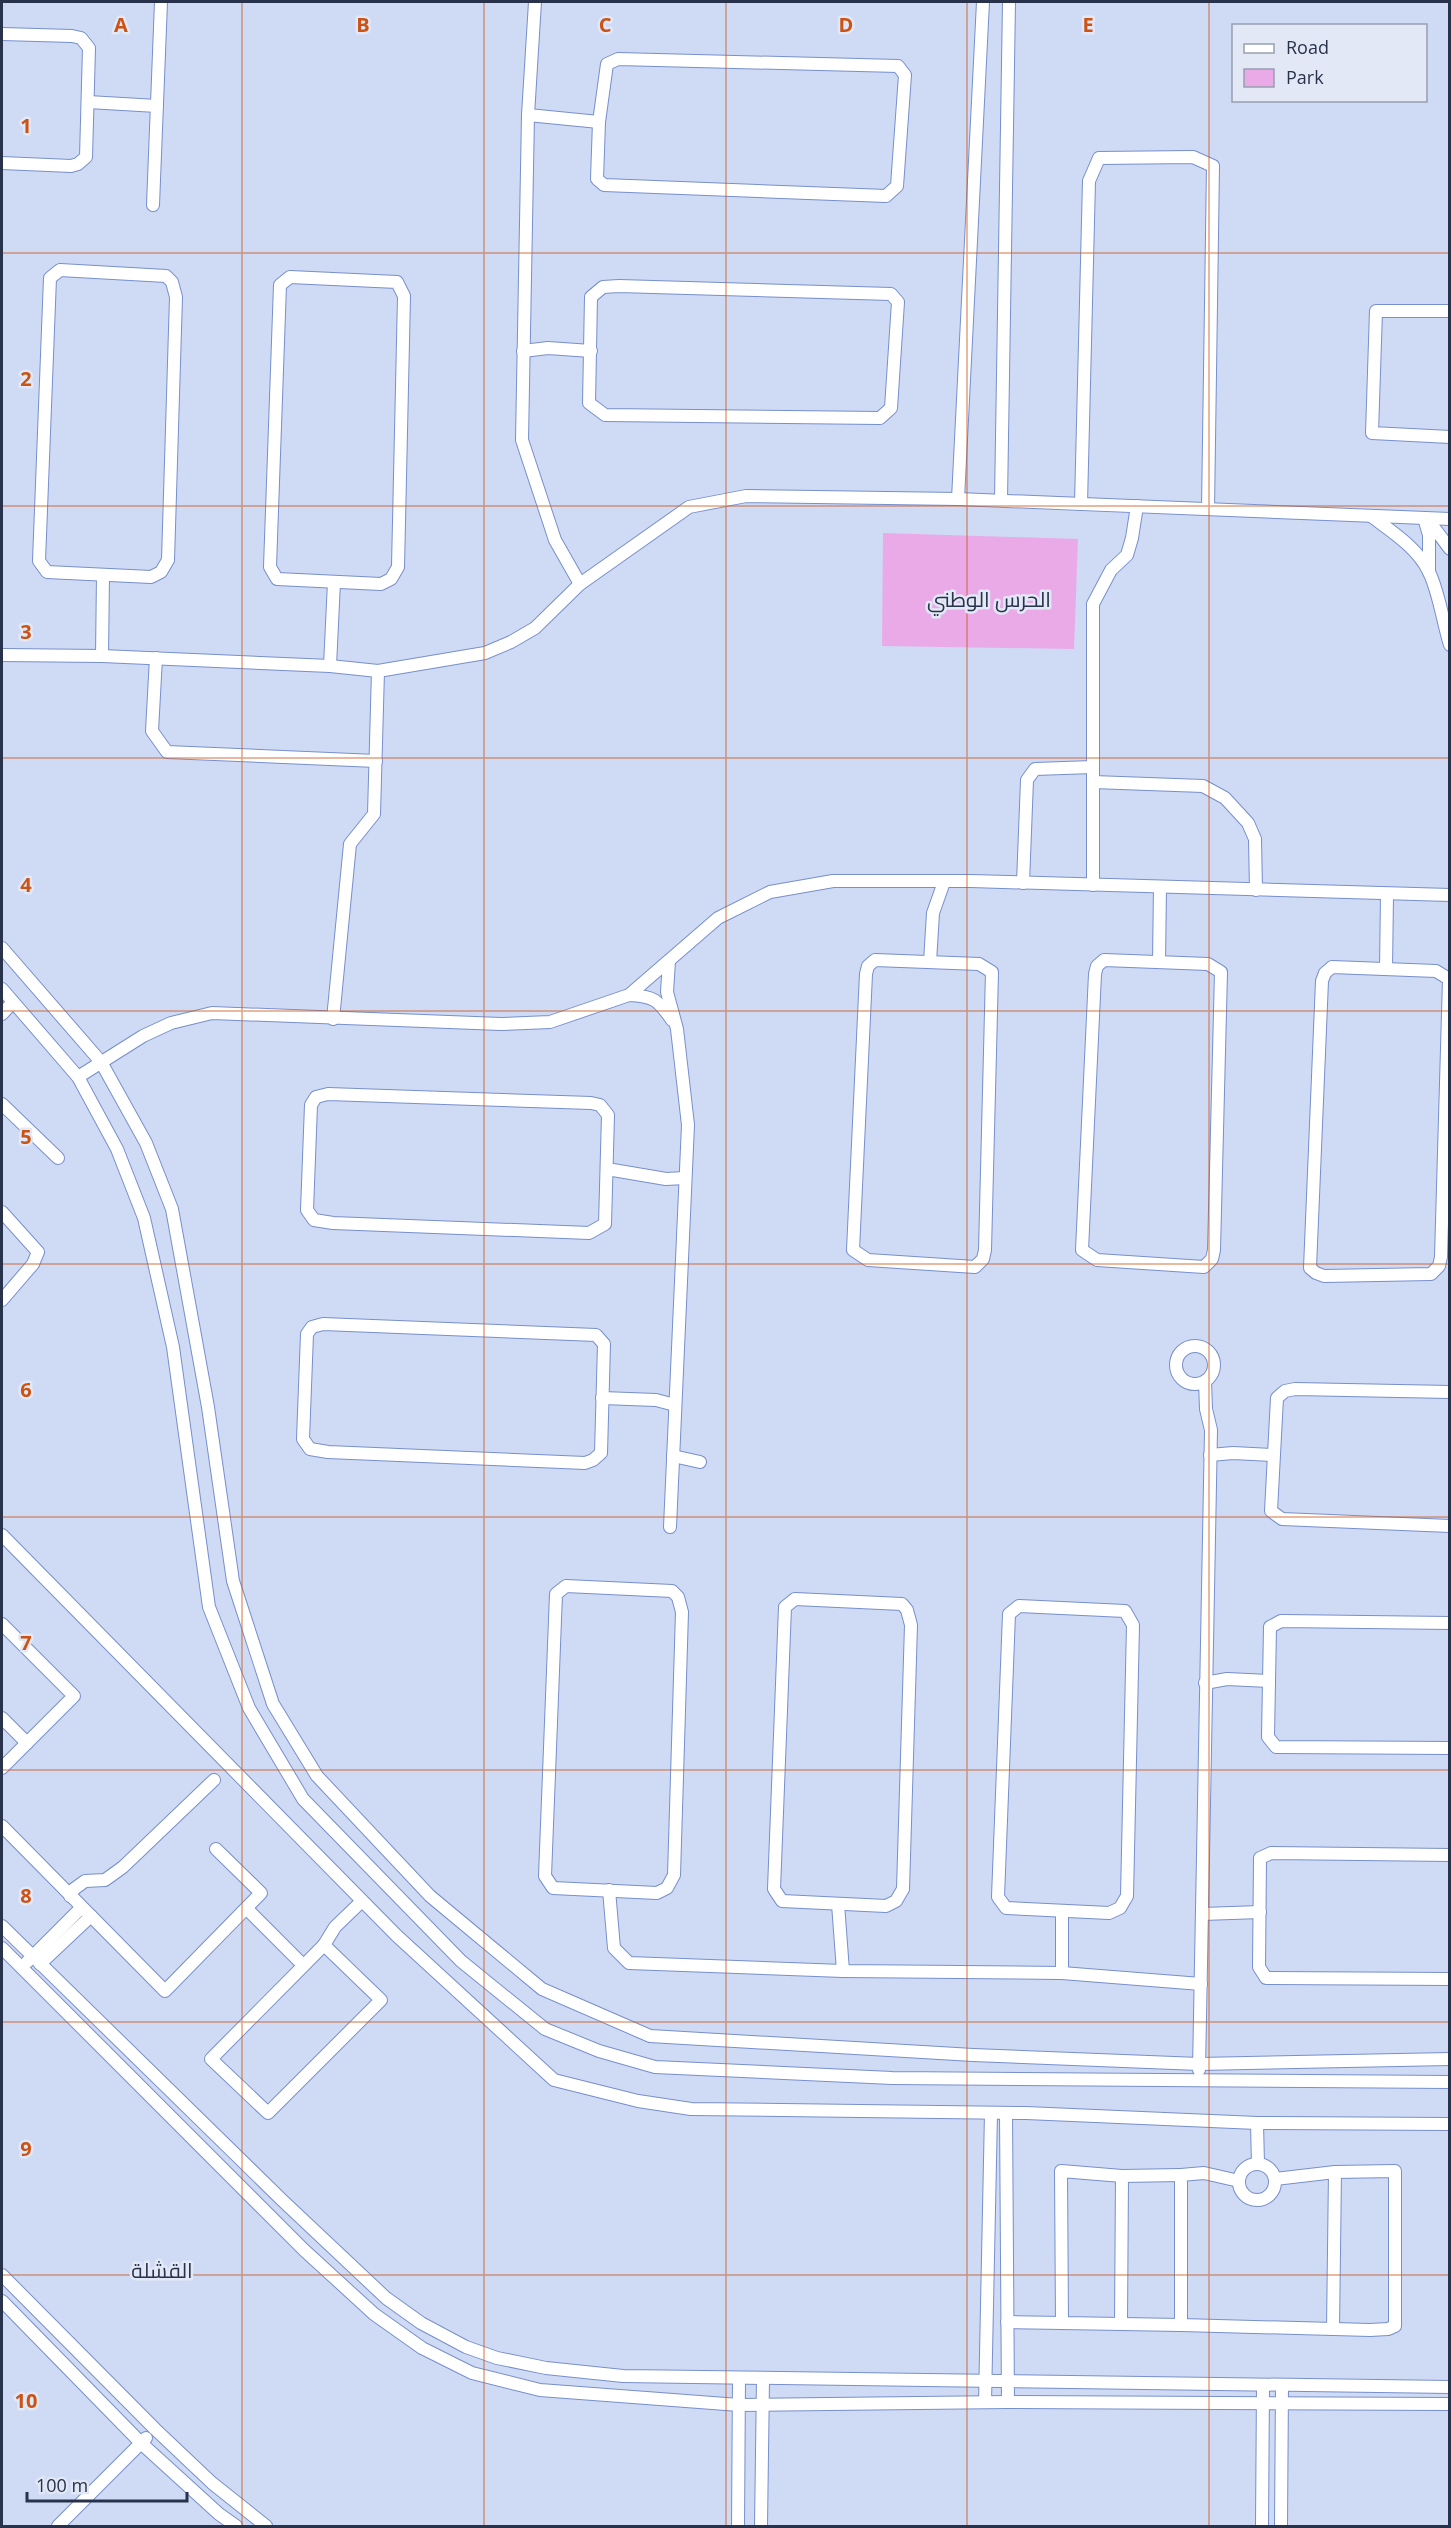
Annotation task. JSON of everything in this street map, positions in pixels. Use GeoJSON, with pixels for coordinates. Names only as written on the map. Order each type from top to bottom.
{"type":"FeatureCollection","features":[{"type":"Feature","properties":{"kind":"street"},"geometry":{"type":"LineString","coordinates":[[153,205],[161,2]]}},
{"type":"Feature","properties":{"kind":"street"},"geometry":{"type":"LineString","coordinates":[[536,2],[528,115],[522,440],[555,540],[580,584]]}},
{"type":"Feature","properties":{"kind":"street"},"geometry":{"type":"LineString","coordinates":[[958,499],[983,2]]}},
{"type":"Feature","properties":{"kind":"street"},"geometry":{"type":"LineString","coordinates":[[1001,500],[1009,2]]}},
{"type":"Feature","properties":{"kind":"street"},"geometry":{"type":"LineString","coordinates":[[2,34],[81,39],[89,48],[86,157],[78,164],[71,166],[2,163]]}},
{"type":"Feature","properties":{"kind":"street"},"geometry":{"type":"LineString","coordinates":[[618,58],[898,66],[905,75],[897,186],[886,196],[604,185],[597,179],[599,122],[607,64],[618,58]]}},
{"type":"Feature","properties":{"kind":"street"},"geometry":{"type":"LineString","coordinates":[[88,102],[157,106]]}},
{"type":"Feature","properties":{"kind":"street"},"geometry":{"type":"LineString","coordinates":[[528,115],[599,122]]}},
{"type":"Feature","properties":{"kind":"street"},"geometry":{"type":"LineString","coordinates":[[1081,504],[1089,180],[1099,158],[1193,157],[1213,166],[1208,509]]}},
{"type":"Feature","properties":{"kind":"street"},"geometry":{"type":"LineString","coordinates":[[60,270],[166,276],[172,282],[176,297],[168,560],[161,572],[151,577],[103,575],[47,572],[39,561],[50,278],[60,270]]}},
{"type":"Feature","properties":{"kind":"street"},"geometry":{"type":"LineString","coordinates":[[290,277],[397,282],[402,288],[406,303],[398,567],[391,579],[381,584],[334,582],[277,579],[270,567],[280,285],[290,277]]}},
{"type":"Feature","properties":{"kind":"street"},"geometry":{"type":"LineString","coordinates":[[603,287],[891,294],[898,302],[891,408],[880,418],[605,415],[589,402],[591,351],[591,297],[603,287]]}},
{"type":"Feature","properties":{"kind":"street"},"geometry":{"type":"LineString","coordinates":[[1449,311],[1376,311],[1372,433],[1449,437]]}},
{"type":"Feature","properties":{"kind":"street"},"geometry":{"type":"LineString","coordinates":[[523,351],[548,348],[591,351]]}},
{"type":"Feature","properties":{"kind":"street"},"geometry":{"type":"LineString","coordinates":[[2,655],[156,658],[330,666],[378,671],[485,653],[535,628],[580,584],[689,507],[746,496],[1001,500],[1449,519]]}},
{"type":"Feature","properties":{"kind":"street"},"geometry":{"type":"LineString","coordinates":[[1093,885],[1093,604],[1111,570],[1127,555],[1137,506]]}},
{"type":"Feature","properties":{"kind":"street"},"geometry":{"type":"LineString","coordinates":[[1370,515],[1396,534],[1419,557],[1429,572]]}},
{"type":"Feature","properties":{"kind":"street"},"geometry":{"type":"LineString","coordinates":[[1425,518],[1449,549]]}},
{"type":"Feature","properties":{"kind":"street"},"geometry":{"type":"LineString","coordinates":[[1425,518],[1430,536],[1429,572],[1449,645]]}},
{"type":"Feature","properties":{"kind":"street"},"geometry":{"type":"LineString","coordinates":[[102,656],[103,575]]}},
{"type":"Feature","properties":{"kind":"street"},"geometry":{"type":"LineString","coordinates":[[330,666],[334,582]]}},
{"type":"Feature","properties":{"kind":"street"},"geometry":{"type":"LineString","coordinates":[[156,658],[152,731],[167,752],[376,761]]}},
{"type":"Feature","properties":{"kind":"street"},"geometry":{"type":"LineString","coordinates":[[333,1019],[350,844],[374,814],[378,671]]}},
{"type":"Feature","properties":{"kind":"street"},"geometry":{"type":"LineString","coordinates":[[1023,883],[1027,780],[1035,769],[1093,767]]}},
{"type":"Feature","properties":{"kind":"street"},"geometry":{"type":"LineString","coordinates":[[1093,782],[1203,786],[1225,798],[1248,823],[1255,839],[1256,890]]}},
{"type":"Feature","properties":{"kind":"street"},"geometry":{"type":"LineString","coordinates":[[78,1077],[143,1036],[171,1023],[212,1013],[501,1024],[550,1022],[629,995],[718,918],[770,892],[833,881],[1023,883],[1449,895]]}},
{"type":"Feature","properties":{"kind":"street"},"geometry":{"type":"LineString","coordinates":[[930,962],[933,913],[944,882]]}},
{"type":"Feature","properties":{"kind":"street"},"geometry":{"type":"LineString","coordinates":[[1159,962],[1160,887]]}},
{"type":"Feature","properties":{"kind":"street"},"geometry":{"type":"LineString","coordinates":[[1386,969],[1387,895]]}},
{"type":"Feature","properties":{"kind":"street"},"geometry":{"type":"LineString","coordinates":[[2,948],[101,1062],[146,1143],[172,1209],[208,1407],[233,1581],[273,1704],[317,1776],[430,1896],[542,1989],[650,2036],[1199,2064],[1449,2059]]}},
{"type":"Feature","properties":{"kind":"street"},"geometry":{"type":"LineString","coordinates":[[875,960],[930,962],[979,964],[992,972],[985,1250],[983,1259],[975,1267],[868,1260],[853,1250],[868,966],[875,960]]}},
{"type":"Feature","properties":{"kind":"street"},"geometry":{"type":"LineString","coordinates":[[1104,960],[1159,962],[1208,964],[1221,972],[1214,1251],[1212,1259],[1204,1267],[1097,1260],[1082,1250],[1097,966],[1104,960]]}},
{"type":"Feature","properties":{"kind":"street"},"geometry":{"type":"LineString","coordinates":[[669,962],[667,992],[677,1029],[688,1125],[670,1527]]}},
{"type":"Feature","properties":{"kind":"street"},"geometry":{"type":"LineString","coordinates":[[1332,967],[1386,969],[1436,971],[1449,979],[1441,1257],[1439,1266],[1431,1274],[1324,1276],[1310,1268],[1309,1257],[1322,981],[1325,973],[1332,967]]}},
{"type":"Feature","properties":{"kind":"street"},"geometry":{"type":"LineString","coordinates":[[2,989],[78,1077],[117,1149],[144,1218],[173,1347],[209,1607],[249,1708],[303,1799],[461,1961],[544,2029],[599,2051],[655,2067],[892,2078],[1449,2082]]}},
{"type":"Feature","properties":{"kind":"street"},"geometry":{"type":"LineString","coordinates":[[629,995],[648,996],[658,1002],[677,1029]]}},
{"type":"Feature","properties":{"kind":"street"},"geometry":{"type":"LineString","coordinates":[[2,1014],[13,1002]]}},
{"type":"Feature","properties":{"kind":"street"},"geometry":{"type":"LineString","coordinates":[[328,1094],[591,1103],[600,1105],[608,1115],[607,1169],[605,1224],[590,1233],[333,1223],[314,1220],[307,1210],[311,1105],[316,1097],[328,1094]]}},
{"type":"Feature","properties":{"kind":"street"},"geometry":{"type":"LineString","coordinates":[[2,1104],[58,1158]]}},
{"type":"Feature","properties":{"kind":"street"},"geometry":{"type":"LineString","coordinates":[[607,1169],[666,1179],[685,1178]]}},
{"type":"Feature","properties":{"kind":"street"},"geometry":{"type":"LineString","coordinates":[[2,1212],[38,1252],[33,1264],[2,1300]]}},
{"type":"Feature","properties":{"kind":"street"},"geometry":{"type":"LineString","coordinates":[[323,1324],[587,1333],[596,1335],[604,1344],[602,1398],[601,1453],[593,1460],[585,1462],[328,1452],[310,1449],[303,1439],[307,1334],[312,1327],[323,1324]]}},
{"type":"Feature","properties":{"kind":"street"},"geometry":{"type":"LineString","coordinates":[[1199,2080],[1211,1430],[1206,1409],[1204,1381]]}},
{"type":"Feature","properties":{"kind":"street"},"geometry":{"type":"LineString","coordinates":[[1449,1392],[1295,1389],[1285,1391],[1277,1398],[1271,1511],[1282,1519],[1449,1526]]}},
{"type":"Feature","properties":{"kind":"street"},"geometry":{"type":"LineString","coordinates":[[602,1398],[656,1400],[675,1405]]}},
{"type":"Feature","properties":{"kind":"street"},"geometry":{"type":"LineString","coordinates":[[1210,1455],[1233,1453],[1273,1455]]}},
{"type":"Feature","properties":{"kind":"street"},"geometry":{"type":"LineString","coordinates":[[673,1456],[692,1458],[700,1462]]}},
{"type":"Feature","properties":{"kind":"street"},"geometry":{"type":"LineString","coordinates":[[2,1535],[396,1935],[554,2080],[638,2101],[692,2109],[1006,2113],[1257,2123],[1449,2124]]}},
{"type":"Feature","properties":{"kind":"street"},"geometry":{"type":"LineString","coordinates":[[566,1586],[672,1591],[678,1597],[681,1612],[674,1875],[667,1888],[657,1893],[609,1890],[553,1887],[545,1876],[556,1594],[566,1586]]}},
{"type":"Feature","properties":{"kind":"street"},"geometry":{"type":"LineString","coordinates":[[795,1599],[902,1604],[907,1610],[911,1625],[903,1889],[896,1901],[886,1906],[838,1904],[782,1901],[774,1889],[785,1607],[795,1599]]}},
{"type":"Feature","properties":{"kind":"street"},"geometry":{"type":"LineString","coordinates":[[1018,1606],[1125,1611],[1130,1618],[1134,1633],[1126,1896],[1120,1908],[1109,1913],[1062,1911],[1006,1908],[998,1897],[1009,1614],[1018,1606]]}},
{"type":"Feature","properties":{"kind":"street"},"geometry":{"type":"LineString","coordinates":[[1449,1623],[1281,1622],[1270,1627],[1268,1737],[1276,1747],[1449,1748]]}},
{"type":"Feature","properties":{"kind":"street"},"geometry":{"type":"LineString","coordinates":[[2,1624],[74,1696],[2,1768]]}},
{"type":"Feature","properties":{"kind":"street"},"geometry":{"type":"LineString","coordinates":[[1205,1683],[1227,1679],[1269,1681]]}},
{"type":"Feature","properties":{"kind":"street"},"geometry":{"type":"LineString","coordinates":[[2,1718],[27,1743]]}},
{"type":"Feature","properties":{"kind":"street"},"geometry":{"type":"LineString","coordinates":[[70,1896],[74,1889],[85,1881],[105,1880],[123,1868],[214,1780]]}},
{"type":"Feature","properties":{"kind":"street"},"geometry":{"type":"LineString","coordinates":[[2,1826],[165,1991],[261,1893],[216,1849]]}},
{"type":"Feature","properties":{"kind":"street"},"geometry":{"type":"LineString","coordinates":[[1449,1854],[1271,1852],[1260,1858],[1259,1967],[1266,1978],[1449,1979]]}},
{"type":"Feature","properties":{"kind":"street"},"geometry":{"type":"LineString","coordinates":[[609,1890],[614,1948],[629,1964],[843,1971],[1062,1973],[1201,1984]]}},
{"type":"Feature","properties":{"kind":"street"},"geometry":{"type":"LineString","coordinates":[[324,1945],[381,2000],[268,2113],[211,2059],[324,1945],[335,1927],[362,1900]]}},
{"type":"Feature","properties":{"kind":"street"},"geometry":{"type":"LineString","coordinates":[[838,1904],[843,1971]]}},
{"type":"Feature","properties":{"kind":"street"},"geometry":{"type":"LineString","coordinates":[[247,1908],[303,1965]]}},
{"type":"Feature","properties":{"kind":"street"},"geometry":{"type":"LineString","coordinates":[[1062,1911],[1062,1973]]}},
{"type":"Feature","properties":{"kind":"street"},"geometry":{"type":"LineString","coordinates":[[20,1968],[36,1960],[86,1912]]}},
{"type":"Feature","properties":{"kind":"street"},"geometry":{"type":"LineString","coordinates":[[1203,1914],[1260,1912]]}},
{"type":"Feature","properties":{"kind":"street"},"geometry":{"type":"LineString","coordinates":[[2,1926],[348,2264],[386,2298],[421,2323],[466,2347],[497,2358],[546,2368],[623,2376],[1449,2387]]}},
{"type":"Feature","properties":{"kind":"street"},"geometry":{"type":"LineString","coordinates":[[2,1948],[304,2250],[374,2314],[422,2348],[472,2373],[540,2390],[739,2405],[985,2402],[1449,2404]]}},
{"type":"Feature","properties":{"kind":"street"},"geometry":{"type":"LineString","coordinates":[[985,2402],[992,2113]]}},
{"type":"Feature","properties":{"kind":"street"},"geometry":{"type":"LineString","coordinates":[[1006,2113],[1008,2402]]}},
{"type":"Feature","properties":{"kind":"street"},"geometry":{"type":"LineString","coordinates":[[1257,2123],[1257,2164]]}},
{"type":"Feature","properties":{"kind":"street"},"geometry":{"type":"LineString","coordinates":[[1257,2164],[1269,2168],[1275,2179],[1273,2192],[1258,2201],[1251,2200],[1242,2193],[1239,2181],[1247,2167],[1257,2164]]}},
{"type":"Feature","properties":{"kind":"street"},"geometry":{"type":"LineString","coordinates":[[1062,2323],[1061,2170],[1122,2176],[1204,2173],[1239,2181]]}},
{"type":"Feature","properties":{"kind":"street"},"geometry":{"type":"LineString","coordinates":[[1007,2322],[1388,2330],[1395,2326],[1395,2171],[1335,2172],[1275,2179]]}},
{"type":"Feature","properties":{"kind":"street"},"geometry":{"type":"LineString","coordinates":[[1333,2329],[1335,2172]]}},
{"type":"Feature","properties":{"kind":"street"},"geometry":{"type":"LineString","coordinates":[[1181,2175],[1181,2325]]}},
{"type":"Feature","properties":{"kind":"street"},"geometry":{"type":"LineString","coordinates":[[1121,2323],[1122,2176]]}},
{"type":"Feature","properties":{"kind":"street"},"geometry":{"type":"LineString","coordinates":[[2,2275],[212,2484],[267,2526]]}},
{"type":"Feature","properties":{"kind":"street"},"geometry":{"type":"LineString","coordinates":[[2,2301],[141,2442],[219,2514],[236,2526]]}},
{"type":"Feature","properties":{"kind":"street"},"geometry":{"type":"LineString","coordinates":[[738,2526],[739,2378]]}},
{"type":"Feature","properties":{"kind":"street"},"geometry":{"type":"LineString","coordinates":[[761,2526],[763,2379]]}},
{"type":"Feature","properties":{"kind":"street"},"geometry":{"type":"LineString","coordinates":[[1262,2526],[1263,2385]]}},
{"type":"Feature","properties":{"kind":"street"},"geometry":{"type":"LineString","coordinates":[[1281,2526],[1282,2385]]}},
{"type":"Feature","properties":{"kind":"street"},"geometry":{"type":"LineString","coordinates":[[58,2526],[155,2429]]}},
{"type":"Feature","properties":{"kind":"street"},"geometry":{"type":"LineString","coordinates":[[738,2494],[762,2498]]}},
{"type":"Feature","properties":{"kind":"green space"},"geometry":{"type":"Polygon","coordinates":[[[883,533],[1078,539],[1074,649],[882,646],[883,533]]]}},
{"type":"Feature","properties":{"kind":"district","name":"الحرس الوطني"},"geometry":{"type":"Point","coordinates":[989,600]}},
{"type":"Feature","properties":{"kind":"district","name":"القشلة"},"geometry":{"type":"Point","coordinates":[162,2271]}}]}
